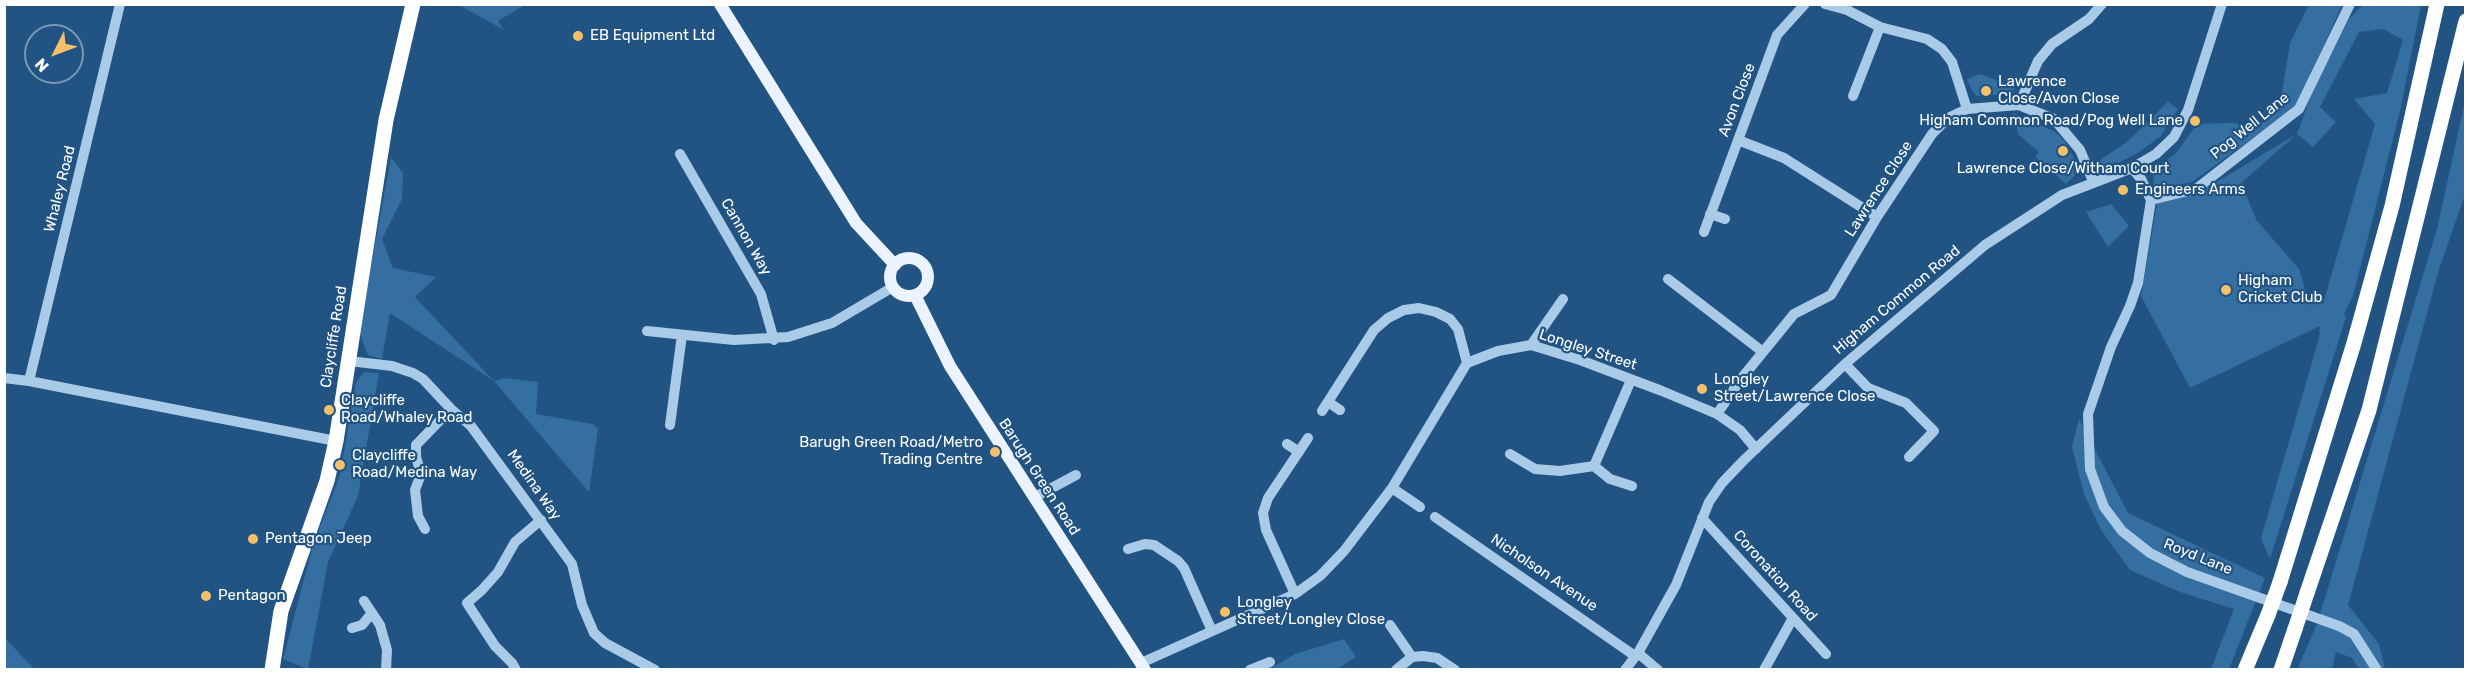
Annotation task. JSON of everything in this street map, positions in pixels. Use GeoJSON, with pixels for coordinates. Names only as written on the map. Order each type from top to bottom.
{"type":"FeatureCollection","features":[{"type":"Feature","properties":{"kind":"highway","name":"Claycliffe Road"},"geometry":{"type":"LineString","coordinates":[[272,669],[281,611],[327,481],[336,441],[388,114],[412,4]]}},
{"type":"Feature","properties":{"kind":"highway"},"geometry":{"type":"LineString","coordinates":[[2245,669],[2280,582],[2354,343],[2392,206],[2437,4]]}},
{"type":"Feature","properties":{"kind":"highway"},"geometry":{"type":"LineString","coordinates":[[2281,669],[2369,410],[2466,21]]}},
{"type":"Feature","properties":{"kind":"main road"},"geometry":{"type":"LineString","coordinates":[[720,4],[856,223],[894,265]]}},
{"type":"Feature","properties":{"kind":"main road"},"geometry":{"type":"LineString","coordinates":[[911,258],[926,268],[927,284],[915,295],[904,296],[892,287],[890,274],[894,265],[911,258]]}},
{"type":"Feature","properties":{"kind":"main road","name":"Barugh Green Road"},"geometry":{"type":"LineString","coordinates":[[915,295],[950,366],[1143,666]]}},
{"type":"Feature","properties":{"kind":"street","name":"Whaley Road"},"geometry":{"type":"LineString","coordinates":[[29,381],[120,4]]}},
{"type":"Feature","properties":{"kind":"street","name":"Avon Close"},"geometry":{"type":"LineString","coordinates":[[1704,232],[1777,35],[1805,4]]}},
{"type":"Feature","properties":{"kind":"street"},"geometry":{"type":"LineString","coordinates":[[1825,4],[1847,10],[1880,27],[1927,39],[1942,49],[1952,62],[1967,109]]}},
{"type":"Feature","properties":{"kind":"street"},"geometry":{"type":"LineString","coordinates":[[2019,105],[2038,61],[2052,45],[2090,19],[2102,4]]}},
{"type":"Feature","properties":{"kind":"street","name":"Higham Common Road"},"geometry":{"type":"LineString","coordinates":[[1625,669],[1676,585],[1702,518],[1722,483],[1756,449],[1845,364],[1985,245],[2062,195],[2132,168],[2156,154],[2174,137],[2188,110],[2222,4]]}},
{"type":"Feature","properties":{"kind":"street","name":"Pog Well Lane"},"geometry":{"type":"LineString","coordinates":[[2151,200],[2196,189],[2299,109],[2350,4]]}},
{"type":"Feature","properties":{"kind":"street"},"geometry":{"type":"LineString","coordinates":[[1853,96],[1880,27]]}},
{"type":"Feature","properties":{"kind":"street","name":"Lawrence Close"},"geometry":{"type":"LineString","coordinates":[[1717,414],[1794,314],[1831,295],[1877,217],[1932,134],[1948,118],[1967,109],[2019,105],[2054,119],[2080,150],[2093,182]]}},
{"type":"Feature","properties":{"kind":"street"},"geometry":{"type":"LineString","coordinates":[[1738,140],[1784,158],[1877,217]]}},
{"type":"Feature","properties":{"kind":"street","name":"Cannon Way"},"geometry":{"type":"LineString","coordinates":[[680,154],[761,294],[774,340]]}},
{"type":"Feature","properties":{"kind":"street"},"geometry":{"type":"LineString","coordinates":[[2132,168],[2141,179],[2151,200]]}},
{"type":"Feature","properties":{"kind":"street","name":"Royd Lane"},"geometry":{"type":"LineString","coordinates":[[2151,200],[2138,283],[2111,347],[2088,414],[2090,469],[2104,507],[2121,531],[2150,553],[2187,572],[2339,626],[2354,634],[2377,669]]}},
{"type":"Feature","properties":{"kind":"street"},"geometry":{"type":"LineString","coordinates":[[1710,214],[1725,219]]}},
{"type":"Feature","properties":{"kind":"street"},"geometry":{"type":"LineString","coordinates":[[1668,279],[1763,352]]}},
{"type":"Feature","properties":{"kind":"street"},"geometry":{"type":"LineString","coordinates":[[647,331],[734,340],[774,340],[819,328],[892,287]]}},
{"type":"Feature","properties":{"kind":"street"},"geometry":{"type":"LineString","coordinates":[[1531,345],[1563,299]]}},
{"type":"Feature","properties":{"kind":"street"},"geometry":{"type":"LineString","coordinates":[[1143,666],[1212,631],[1295,594],[1320,576],[1344,551],[1392,488],[1467,363],[1458,329],[1450,318],[1419,308],[1404,310],[1388,318],[1374,330],[1325,407],[1340,410]]}},
{"type":"Feature","properties":{"kind":"street"},"geometry":{"type":"LineString","coordinates":[[670,425],[682,335]]}},
{"type":"Feature","properties":{"kind":"street","name":"Longley Street"},"geometry":{"type":"LineString","coordinates":[[1467,363],[1498,351],[1531,345],[1580,360],[1717,414],[1740,430],[1756,449]]}},
{"type":"Feature","properties":{"kind":"street","name":"Medina Way"},"geometry":{"type":"LineString","coordinates":[[349,361],[392,366],[413,373],[423,379],[451,409],[471,426],[486,443],[572,564],[582,605],[594,633],[640,666],[655,669]]}},
{"type":"Feature","properties":{"kind":"street"},"geometry":{"type":"LineString","coordinates":[[1845,364],[1869,388],[1906,403],[1934,431],[1909,457]]}},
{"type":"Feature","properties":{"kind":"street"},"geometry":{"type":"LineString","coordinates":[[4,378],[336,441]]}},
{"type":"Feature","properties":{"kind":"street"},"geometry":{"type":"LineString","coordinates":[[1594,466],[1631,380]]}},
{"type":"Feature","properties":{"kind":"street"},"geometry":{"type":"LineString","coordinates":[[425,529],[418,516],[415,490],[421,474],[416,457],[416,445],[451,409]]}},
{"type":"Feature","properties":{"kind":"street"},"geometry":{"type":"LineString","coordinates":[[1295,594],[1266,530],[1263,513],[1268,498],[1308,438]]}},
{"type":"Feature","properties":{"kind":"street"},"geometry":{"type":"LineString","coordinates":[[1287,444],[1299,452]]}},
{"type":"Feature","properties":{"kind":"street"},"geometry":{"type":"LineString","coordinates":[[1510,454],[1535,469],[1560,471],[1594,466],[1610,479],[1632,486]]}},
{"type":"Feature","properties":{"kind":"street"},"geometry":{"type":"LineString","coordinates":[[1035,497],[1076,475]]}},
{"type":"Feature","properties":{"kind":"street"},"geometry":{"type":"LineString","coordinates":[[1392,488],[1420,507]]}},
{"type":"Feature","properties":{"kind":"street","name":"Nicholson Avenue"},"geometry":{"type":"LineString","coordinates":[[1435,517],[1658,669]]}},
{"type":"Feature","properties":{"kind":"street","name":"Coronation Road"},"geometry":{"type":"LineString","coordinates":[[1702,518],[1826,654]]}},
{"type":"Feature","properties":{"kind":"street"},"geometry":{"type":"LineString","coordinates":[[516,669],[513,663],[495,646],[467,603],[483,590],[498,572],[515,542],[541,520]]}},
{"type":"Feature","properties":{"kind":"street"},"geometry":{"type":"LineString","coordinates":[[1128,549],[1145,544],[1154,545],[1179,561],[1212,631]]}},
{"type":"Feature","properties":{"kind":"street"},"geometry":{"type":"LineString","coordinates":[[364,600],[380,625],[387,650],[386,669]]}},
{"type":"Feature","properties":{"kind":"street"},"geometry":{"type":"LineString","coordinates":[[352,628],[362,625],[372,613]]}},
{"type":"Feature","properties":{"kind":"street"},"geometry":{"type":"LineString","coordinates":[[1764,669],[1793,618]]}},
{"type":"Feature","properties":{"kind":"street"},"geometry":{"type":"LineString","coordinates":[[1390,625],[1412,657]]}},
{"type":"Feature","properties":{"kind":"street"},"geometry":{"type":"LineString","coordinates":[[1396,669],[1412,657],[1437,658],[1455,669]]}},
{"type":"Feature","properties":{"kind":"street"},"geometry":{"type":"LineString","coordinates":[[1250,669],[1270,662]]}},
{"type":"Feature","properties":{"kind":"shaded area"},"geometry":{"type":"Polygon","coordinates":[[[459,5],[525,5],[498,21],[504,30],[459,5]]]}},
{"type":"Feature","properties":{"kind":"shaded area"},"geometry":{"type":"Polygon","coordinates":[[[2309,5],[2342,5],[2296,107],[2192,182],[2153,189],[2154,171],[2177,152],[2197,124],[2233,123],[2258,129],[2281,98],[2290,43],[2309,5]]]}},
{"type":"Feature","properties":{"kind":"shaded area"},"geometry":{"type":"Polygon","coordinates":[[[2363,5],[2421,5],[2401,107],[2353,296],[2344,314],[2346,317],[2270,559],[2261,538],[2319,338],[2320,326],[2190,388],[2141,296],[2157,203],[2198,193],[2297,134],[2312,93],[2349,19],[2363,5]],[[2383,29],[2359,32],[2320,107],[2336,122],[2313,147],[2297,134],[2241,183],[2257,221],[2299,269],[2306,292],[2323,304],[2375,124],[2354,99],[2387,93],[2403,40],[2383,29]]]}},
{"type":"Feature","properties":{"kind":"shaded area"},"geometry":{"type":"Polygon","coordinates":[[[1980,74],[2015,87],[2014,91],[2008,94],[1977,96],[1967,79],[1980,74]]]}},
{"type":"Feature","properties":{"kind":"shaded area"},"geometry":{"type":"Polygon","coordinates":[[[2465,101],[2465,195],[2439,269],[2348,605],[2379,644],[2385,669],[2359,669],[2352,658],[2336,652],[2332,669],[2297,670],[2317,624],[2437,229],[2465,101]]]}},
{"type":"Feature","properties":{"kind":"shaded area"},"geometry":{"type":"Polygon","coordinates":[[[2168,102],[2178,109],[2160,137],[2136,154],[2112,166],[2103,168],[2097,162],[2127,142],[2168,102]]]}},
{"type":"Feature","properties":{"kind":"shaded area"},"geometry":{"type":"Polygon","coordinates":[[[2013,113],[2054,131],[2064,140],[2078,165],[2077,173],[2066,184],[2035,157],[2039,152],[2018,134],[2013,113]]]}},
{"type":"Feature","properties":{"kind":"shaded area"},"geometry":{"type":"Polygon","coordinates":[[[391,157],[403,173],[402,199],[382,239],[393,268],[436,277],[415,297],[494,381],[390,313],[382,359],[368,355],[359,332],[391,157]]]}},
{"type":"Feature","properties":{"kind":"shaded area"},"geometry":{"type":"Polygon","coordinates":[[[2111,204],[2129,226],[2108,247],[2086,212],[2111,204]]]}},
{"type":"Feature","properties":{"kind":"shaded area"},"geometry":{"type":"Polygon","coordinates":[[[364,372],[379,373],[358,496],[328,562],[308,669],[283,659],[313,545],[340,475],[356,382],[364,372]]]}},
{"type":"Feature","properties":{"kind":"shaded area"},"geometry":{"type":"Polygon","coordinates":[[[504,378],[538,382],[536,414],[593,424],[598,429],[589,492],[494,381],[504,378]]]}},
{"type":"Feature","properties":{"kind":"shaded area"},"geometry":{"type":"Polygon","coordinates":[[[2079,419],[2128,513],[2265,578],[2229,669],[2211,669],[2234,609],[2180,592],[2130,570],[2101,530],[2084,494],[2072,447],[2079,419]]]}},
{"type":"Feature","properties":{"kind":"shaded area"},"geometry":{"type":"Polygon","coordinates":[[[5,638],[34,669],[5,668],[5,638]]]}},
{"type":"Feature","properties":{"kind":"shaded area"},"geometry":{"type":"Polygon","coordinates":[[[1344,639],[1356,657],[1337,669],[1274,670],[1273,667],[1295,654],[1344,639]]]}},
{"type":"Feature","properties":{"kind":"place","name":"EB Equipment Ltd"},"geometry":{"type":"Point","coordinates":[578,36]}},
{"type":"Feature","properties":{"kind":"place","name":"Lawrence Close/Avon Close"},"geometry":{"type":"Point","coordinates":[1986,91]}},
{"type":"Feature","properties":{"kind":"place","name":"Higham Common Road/Pog Well Lane"},"geometry":{"type":"Point","coordinates":[2195,121]}},
{"type":"Feature","properties":{"kind":"place","name":"Lawrence Close/Witham Court"},"geometry":{"type":"Point","coordinates":[2063,151]}},
{"type":"Feature","properties":{"kind":"place","name":"Engineers Arms"},"geometry":{"type":"Point","coordinates":[2123,190]}},
{"type":"Feature","properties":{"kind":"place","name":"Higham Cricket Club"},"geometry":{"type":"Point","coordinates":[2226,290]}},
{"type":"Feature","properties":{"kind":"place","name":"Longley Street/Lawrence Close"},"geometry":{"type":"Point","coordinates":[1702,389]}},
{"type":"Feature","properties":{"kind":"place","name":"Claycliffe Road/Whaley Road"},"geometry":{"type":"Point","coordinates":[329,410]}},
{"type":"Feature","properties":{"kind":"place","name":"Barugh Green Road/Metro Trading Centre"},"geometry":{"type":"Point","coordinates":[995,452]}},
{"type":"Feature","properties":{"kind":"place","name":"Claycliffe Road/Medina Way"},"geometry":{"type":"Point","coordinates":[340,465]}},
{"type":"Feature","properties":{"kind":"place","name":"Pentagon Jeep"},"geometry":{"type":"Point","coordinates":[253,539]}},
{"type":"Feature","properties":{"kind":"place","name":"Pentagon"},"geometry":{"type":"Point","coordinates":[206,596]}},
{"type":"Feature","properties":{"kind":"place","name":"Longley Street/Longley Close"},"geometry":{"type":"Point","coordinates":[1225,612]}}]}
